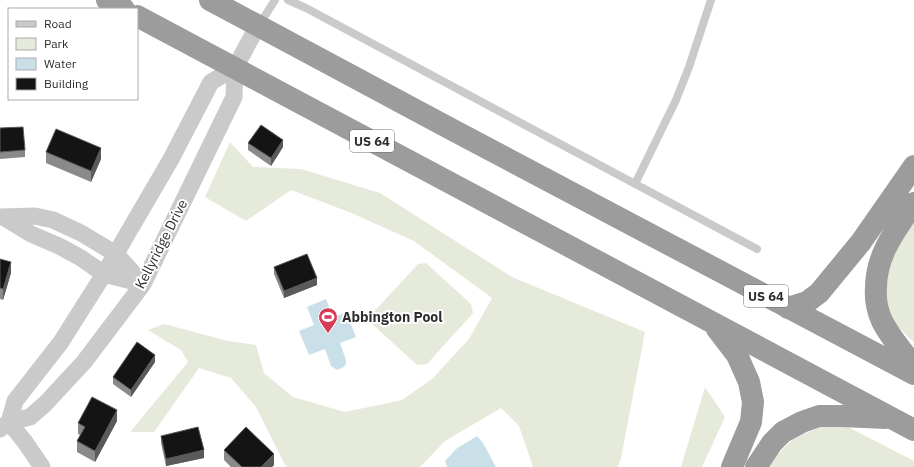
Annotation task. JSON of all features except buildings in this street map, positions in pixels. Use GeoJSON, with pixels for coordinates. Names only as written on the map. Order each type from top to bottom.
{"type":"FeatureCollection","features":[{"type":"Feature","properties":{"kind":"highway"},"geometry":{"type":"LineString","coordinates":[[106,0],[122,8]]}},
{"type":"Feature","properties":{"kind":"highway","name":"US 64"},"geometry":{"type":"LineString","coordinates":[[210,0],[914,374]]}},
{"type":"Feature","properties":{"kind":"highway","name":"US 64"},"geometry":{"type":"LineString","coordinates":[[138,17],[914,430]]}},
{"type":"Feature","properties":{"kind":"highway"},"geometry":{"type":"LineString","coordinates":[[788,308],[807,302],[819,293],[861,242],[914,166]]}},
{"type":"Feature","properties":{"kind":"highway"},"geometry":{"type":"LineString","coordinates":[[914,203],[890,240],[880,259],[876,279],[875,302],[882,321],[894,340],[914,366]]}},
{"type":"Feature","properties":{"kind":"highway"},"geometry":{"type":"LineString","coordinates":[[712,322],[737,355],[749,382],[752,402],[751,422],[732,467]]}},
{"type":"Feature","properties":{"kind":"highway"},"geometry":{"type":"LineString","coordinates":[[756,467],[772,443],[783,432],[802,422],[819,416],[891,418]]}},
{"type":"Feature","properties":{"kind":"street","name":"Kellyridge Drive"},"geometry":{"type":"LineString","coordinates":[[4,426],[30,417],[45,404],[84,362],[143,284],[234,97],[235,68],[258,26]]}},
{"type":"Feature","properties":{"kind":"street"},"geometry":{"type":"LineString","coordinates":[[42,467],[25,442],[4,426],[15,401],[61,342],[104,274],[171,159],[211,82],[235,68]]}},
{"type":"Feature","properties":{"kind":"street"},"geometry":{"type":"LineString","coordinates":[[2,217],[35,216],[52,220],[81,233],[116,254],[143,284]]}},
{"type":"Feature","properties":{"kind":"street"},"geometry":{"type":"LineString","coordinates":[[2,217],[31,234],[59,246],[81,258],[104,274],[143,284]]}},
{"type":"Feature","properties":{"kind":"lane"},"geometry":{"type":"LineString","coordinates":[[258,26],[275,0]]}},
{"type":"Feature","properties":{"kind":"lane"},"geometry":{"type":"LineString","coordinates":[[288,0],[757,249]]}},
{"type":"Feature","properties":{"kind":"lane"},"geometry":{"type":"LineString","coordinates":[[635,184],[676,100],[689,67],[711,0]]}},
{"type":"Feature","properties":{"kind":"green space"},"geometry":{"type":"Polygon","coordinates":[[[230,142],[253,167],[301,169],[380,193],[512,277],[645,332],[618,467],[533,467],[519,426],[501,408],[445,441],[420,467],[286,467],[256,407],[231,378],[199,368],[154,432],[130,432],[188,362],[181,350],[148,330],[164,324],[228,341],[256,345],[264,373],[293,397],[345,412],[402,400],[432,379],[469,339],[492,298],[414,241],[349,212],[291,190],[246,221],[205,197],[230,142]]]}},
{"type":"Feature","properties":{"kind":"green space"},"geometry":{"type":"Polygon","coordinates":[[[914,219],[914,342],[891,319],[884,295],[887,266],[914,219]]]}},
{"type":"Feature","properties":{"kind":"green space"},"geometry":{"type":"Polygon","coordinates":[[[426,263],[471,304],[473,313],[427,364],[417,365],[371,323],[371,315],[418,264],[426,263]]]}},
{"type":"Feature","properties":{"kind":"green space"},"geometry":{"type":"Polygon","coordinates":[[[705,387],[725,417],[702,467],[681,467],[705,387]]]}},
{"type":"Feature","properties":{"kind":"green space"},"geometry":{"type":"Polygon","coordinates":[[[820,427],[848,427],[914,461],[914,467],[765,467],[793,439],[820,427]]]}},
{"type":"Feature","properties":{"kind":"water","name":"Abbington Pool"},"geometry":{"type":"Polygon","coordinates":[[[326,299],[333,318],[346,312],[356,337],[340,343],[346,363],[344,367],[337,370],[331,366],[325,349],[309,355],[299,331],[314,325],[307,307],[326,299]]]}},
{"type":"Feature","properties":{"kind":"water"},"geometry":{"type":"Polygon","coordinates":[[[477,436],[483,443],[496,467],[447,467],[445,461],[456,449],[477,436]]]}},
{"type":"Feature","properties":{"kind":"place","name":"Abbington Pool"},"geometry":{"type":"Point","coordinates":[328,334]}}]}
